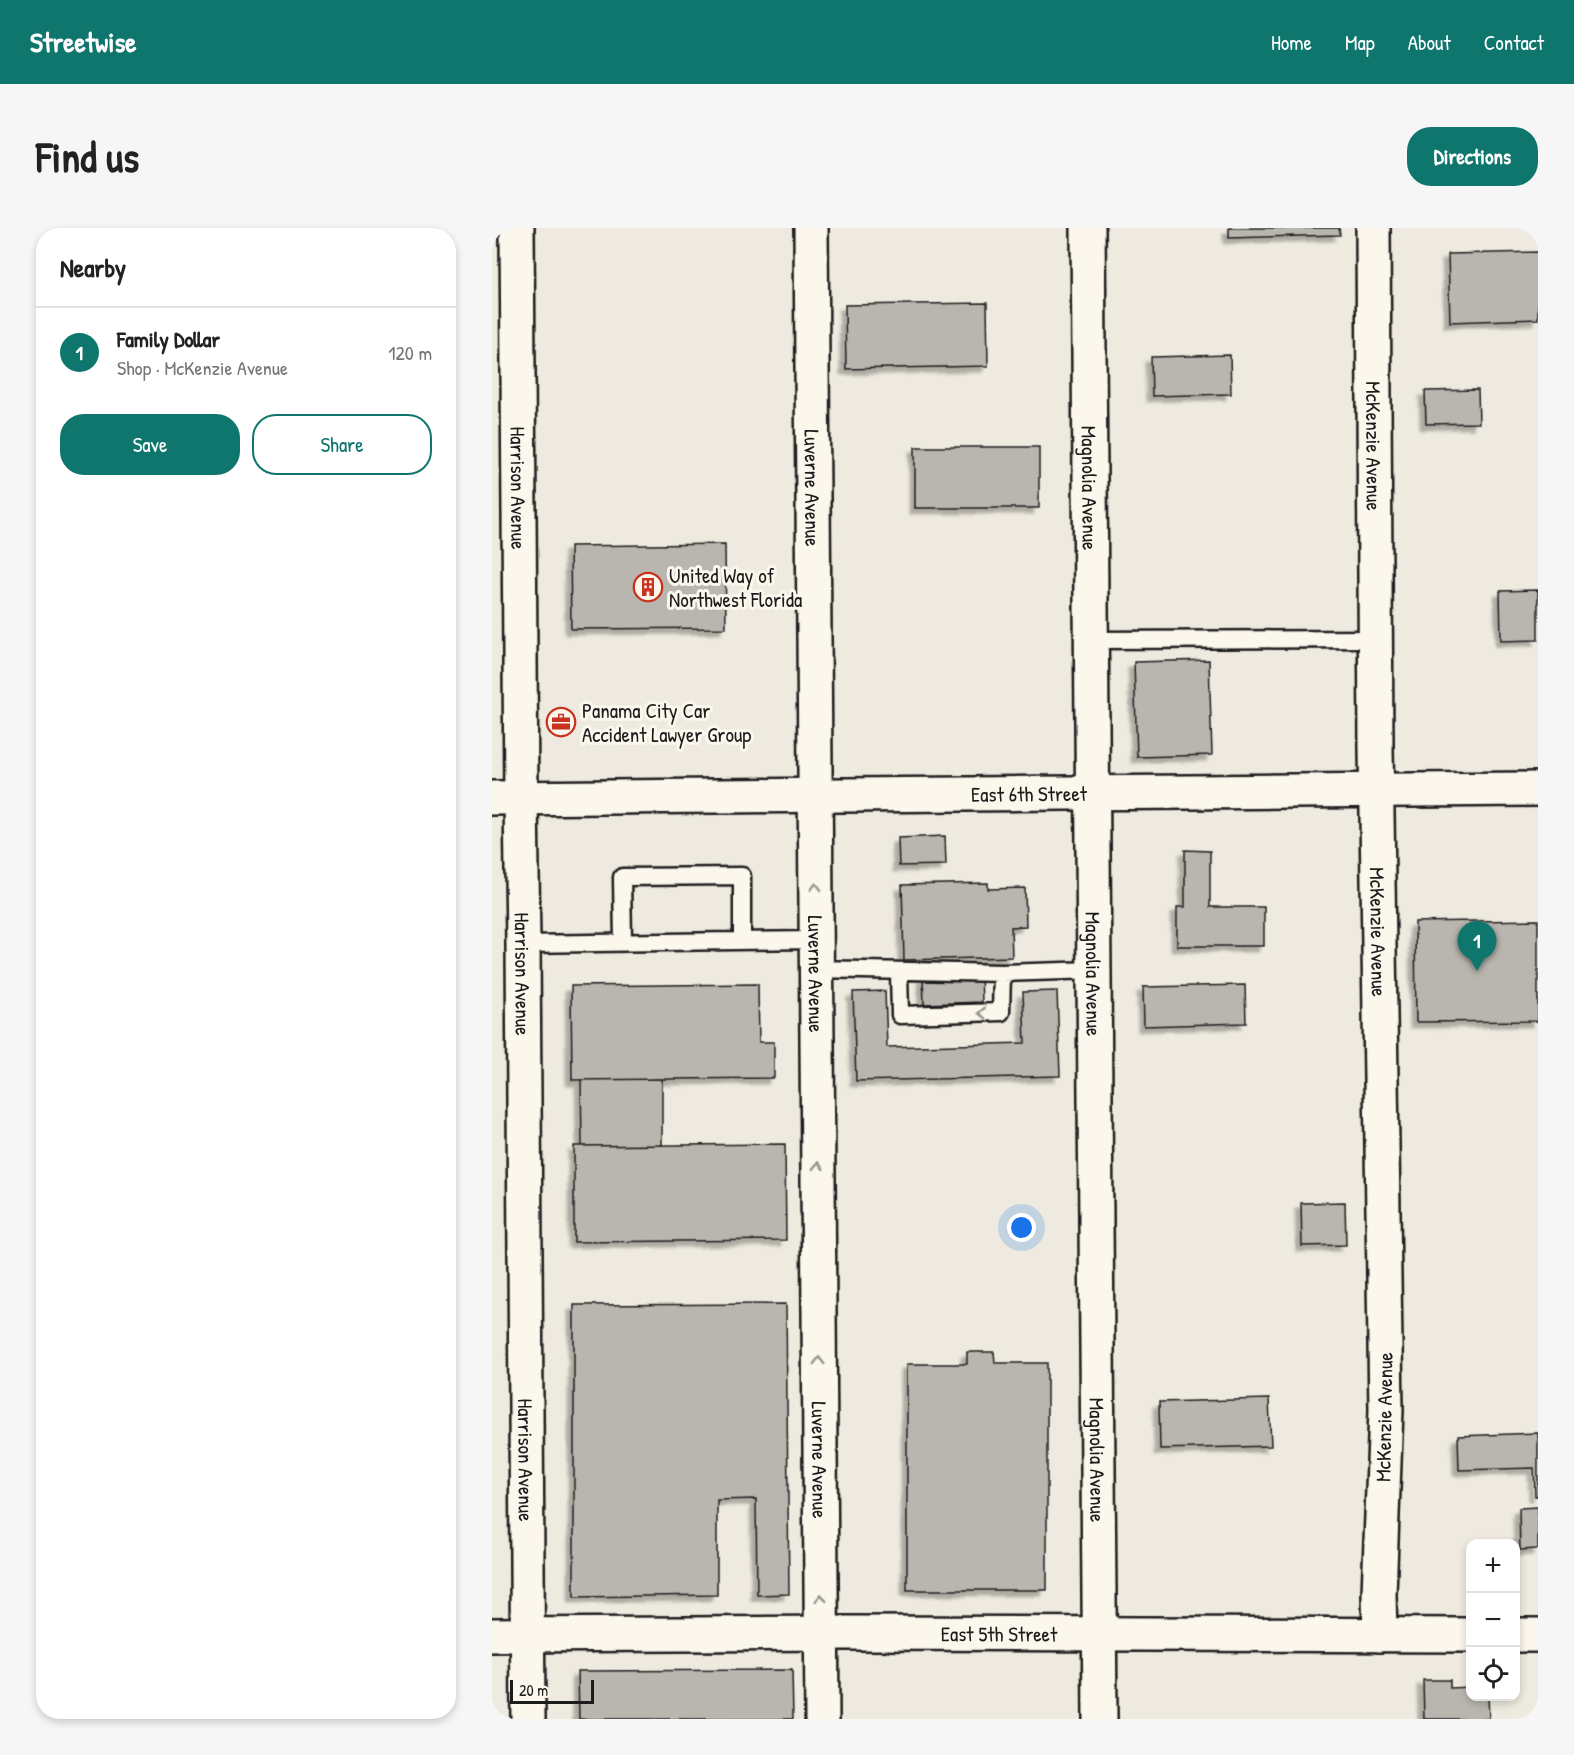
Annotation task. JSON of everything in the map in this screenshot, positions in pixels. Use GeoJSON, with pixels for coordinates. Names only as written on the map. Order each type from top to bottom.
{"type":"FeatureCollection","features":[{"type":"Feature","properties":{"kind":"street","name":"Harrison Avenue"},"geometry":{"type":"LineString","coordinates":[[517,228],[506,798],[523,944],[528,1719]]}},
{"type":"Feature","properties":{"kind":"street","name":"Luverne Avenue"},"geometry":{"type":"LineString","coordinates":[[811,228],[822,1719]]}},
{"type":"Feature","properties":{"kind":"street","name":"Magnolia Avenue"},"geometry":{"type":"LineString","coordinates":[[1088,228],[1100,1719]]}},
{"type":"Feature","properties":{"kind":"street","name":"McKenzie Avenue"},"geometry":{"type":"LineString","coordinates":[[1373,228],[1377,791],[1386,1410],[1379,1594],[1380,1635]]}},
{"type":"Feature","properties":{"kind":"street","name":"East 6th Street"},"geometry":{"type":"LineString","coordinates":[[506,798],[1538,789]]}},
{"type":"Feature","properties":{"kind":"street","name":"East 5th Street"},"geometry":{"type":"LineString","coordinates":[[492,1635],[1466,1635]]}},
{"type":"Feature","properties":{"kind":"street"},"geometry":{"type":"LineString","coordinates":[[1520,1635],[1538,1635]]}},
{"type":"Feature","properties":{"kind":"lane"},"geometry":{"type":"LineString","coordinates":[[1091,640],[1376,639]]}},
{"type":"Feature","properties":{"kind":"lane"},"geometry":{"type":"LineString","coordinates":[[623,942],[622,877],[658,876],[742,876],[742,941]]}},
{"type":"Feature","properties":{"kind":"lane"},"geometry":{"type":"LineString","coordinates":[[523,944],[742,941],[899,972],[1002,973],[1095,970]]}},
{"type":"Feature","properties":{"kind":"lane"},"geometry":{"type":"LineString","coordinates":[[899,972],[900,1014],[1001,1012],[1002,973]]}},
{"type":"Feature","properties":{"kind":"building"},"geometry":{"type":"Polygon","coordinates":[[[1229,228],[1339,228],[1340,235],[1229,238],[1229,228]]]}},
{"type":"Feature","properties":{"kind":"building"},"geometry":{"type":"Polygon","coordinates":[[[1538,252],[1538,319],[1450,322],[1448,254],[1538,252]]]}},
{"type":"Feature","properties":{"kind":"building"},"geometry":{"type":"Polygon","coordinates":[[[987,303],[988,366],[846,369],[845,305],[987,303]]]}},
{"type":"Feature","properties":{"kind":"building"},"geometry":{"type":"Polygon","coordinates":[[[1230,355],[1231,394],[1152,396],[1151,357],[1230,355]]]}},
{"type":"Feature","properties":{"kind":"building"},"geometry":{"type":"Polygon","coordinates":[[[1478,390],[1479,423],[1426,424],[1425,391],[1478,390]]]}},
{"type":"Feature","properties":{"kind":"building"},"geometry":{"type":"Polygon","coordinates":[[[915,447],[1039,447],[1039,508],[915,508],[915,447]]]}},
{"type":"Feature","properties":{"kind":"building","name":"United Way of Northwest Florida"},"geometry":{"type":"Polygon","coordinates":[[[725,544],[726,628],[571,629],[570,546],[725,544]]]}},
{"type":"Feature","properties":{"kind":"building"},"geometry":{"type":"Polygon","coordinates":[[[1538,590],[1538,640],[1501,641],[1500,591],[1538,590]]]}},
{"type":"Feature","properties":{"kind":"building"},"geometry":{"type":"Polygon","coordinates":[[[1209,660],[1212,755],[1137,757],[1134,662],[1209,660]]]}},
{"type":"Feature","properties":{"kind":"building"},"geometry":{"type":"Polygon","coordinates":[[[945,836],[946,865],[899,866],[898,838],[945,836]]]}},
{"type":"Feature","properties":{"kind":"building"},"geometry":{"type":"Polygon","coordinates":[[[1185,850],[1210,851],[1210,907],[1264,907],[1264,946],[1177,946],[1177,907],[1185,907],[1185,850]]]}},
{"type":"Feature","properties":{"kind":"building"},"geometry":{"type":"Polygon","coordinates":[[[988,883],[988,889],[1025,888],[1026,926],[1011,927],[1012,957],[904,960],[902,885],[988,883]]]}},
{"type":"Feature","properties":{"kind":"building"},"geometry":{"type":"Polygon","coordinates":[[[1538,920],[1538,1021],[1416,1022],[1415,922],[1538,920]]]}},
{"type":"Feature","properties":{"kind":"building"},"geometry":{"type":"Polygon","coordinates":[[[981,975],[982,1002],[924,1004],[923,976],[981,975]]]}},
{"type":"Feature","properties":{"kind":"building"},"geometry":{"type":"Polygon","coordinates":[[[758,984],[759,1042],[774,1042],[774,1078],[572,1080],[571,986],[758,984]]]}},
{"type":"Feature","properties":{"kind":"building"},"geometry":{"type":"Polygon","coordinates":[[[1245,985],[1246,1023],[1144,1026],[1143,987],[1245,985]]]}},
{"type":"Feature","properties":{"kind":"building"},"geometry":{"type":"Polygon","coordinates":[[[885,991],[887,1047],[1025,1043],[1023,992],[1057,991],[1060,1076],[856,1081],[853,992],[885,991]]]}},
{"type":"Feature","properties":{"kind":"building"},"geometry":{"type":"Polygon","coordinates":[[[662,1079],[662,1145],[582,1146],[581,1080],[662,1079]]]}},
{"type":"Feature","properties":{"kind":"building"},"geometry":{"type":"Polygon","coordinates":[[[785,1144],[786,1240],[574,1242],[574,1146],[785,1144]]]}},
{"type":"Feature","properties":{"kind":"building"},"geometry":{"type":"Polygon","coordinates":[[[1345,1202],[1346,1245],[1302,1246],[1301,1203],[1345,1202]]]}},
{"type":"Feature","properties":{"kind":"building"},"geometry":{"type":"Polygon","coordinates":[[[786,1304],[789,1594],[757,1595],[756,1499],[717,1500],[717,1595],[574,1597],[574,1305],[786,1304]]]}},
{"type":"Feature","properties":{"kind":"building"},"geometry":{"type":"Polygon","coordinates":[[[967,1352],[994,1352],[995,1363],[1047,1363],[1047,1590],[907,1590],[907,1364],[967,1364],[967,1352]]]}},
{"type":"Feature","properties":{"kind":"building"},"geometry":{"type":"Polygon","coordinates":[[[1269,1399],[1271,1446],[1160,1449],[1159,1402],[1269,1399]]]}},
{"type":"Feature","properties":{"kind":"building"},"geometry":{"type":"Polygon","coordinates":[[[1538,1433],[1538,1496],[1535,1496],[1534,1468],[1459,1470],[1458,1436],[1538,1433]]]}},
{"type":"Feature","properties":{"kind":"building"},"geometry":{"type":"Polygon","coordinates":[[[1538,1507],[1538,1549],[1520,1550],[1519,1508],[1538,1507]]]}},
{"type":"Feature","properties":{"kind":"building"},"geometry":{"type":"Polygon","coordinates":[[[792,1670],[793,1719],[579,1719],[578,1671],[792,1670]]]}},
{"type":"Feature","properties":{"kind":"building"},"geometry":{"type":"Polygon","coordinates":[[[1423,1680],[1450,1680],[1450,1688],[1466,1687],[1466,1701],[1488,1701],[1489,1719],[1424,1719],[1423,1680]]]}},
{"type":"Feature","properties":{"kind":"place","name":"United Way of Northwest Florida"},"geometry":{"type":"Point","coordinates":[648,587]}},
{"type":"Feature","properties":{"kind":"place","name":"Panama City Car Accident Lawyer Group"},"geometry":{"type":"Point","coordinates":[561,722]}},
{"type":"Feature","properties":{"kind":"place","name":"Family Dollar"},"geometry":{"type":"Point","coordinates":[1477,971]}}]}
